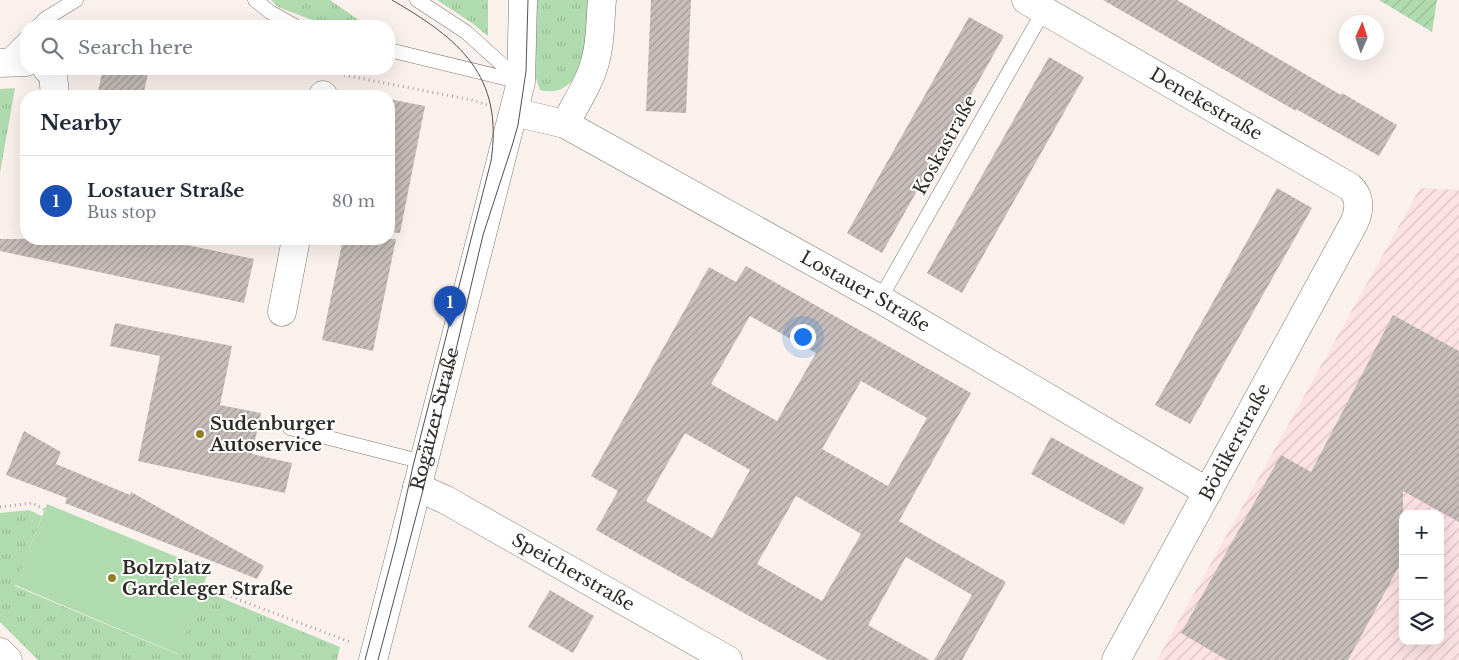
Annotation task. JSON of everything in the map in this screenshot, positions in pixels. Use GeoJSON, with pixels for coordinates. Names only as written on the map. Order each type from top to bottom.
{"type":"FeatureCollection","features":[{"type":"Feature","properties":{"kind":"street","name":"Rogätzer Straße"},"geometry":{"type":"LineString","coordinates":[[374,656],[521,82],[522,0]]}},
{"type":"Feature","properties":{"kind":"street"},"geometry":{"type":"LineString","coordinates":[[565,124],[591,74],[596,59],[602,0]]}},
{"type":"Feature","properties":{"kind":"street","name":"Denekestraße"},"geometry":{"type":"LineString","coordinates":[[1035,5],[1350,187],[1355,192],[1358,202],[1358,214],[1354,223]]}},
{"type":"Feature","properties":{"kind":"street"},"geometry":{"type":"LineString","coordinates":[[53,75],[54,90]]}},
{"type":"Feature","properties":{"kind":"street","name":"Lostauer Straße"},"geometry":{"type":"LineString","coordinates":[[514,112],[565,124],[880,299],[1208,492]]}},
{"type":"Feature","properties":{"kind":"street","name":"Bödikerstraße"},"geometry":{"type":"LineString","coordinates":[[1116,660],[1354,223]]}},
{"type":"Feature","properties":{"kind":"street"},"geometry":{"type":"LineString","coordinates":[[282,312],[295,245]]}},
{"type":"Feature","properties":{"kind":"street","name":"Speicherstraße"},"geometry":{"type":"LineString","coordinates":[[420,474],[446,500],[728,660]]}},
{"type":"Feature","properties":{"kind":"street"},"geometry":{"type":"LineString","coordinates":[[0,652],[8,660]]}},
{"type":"Feature","properties":{"kind":"lane"},"geometry":{"type":"LineString","coordinates":[[44,20],[76,0]]}},
{"type":"Feature","properties":{"kind":"lane"},"geometry":{"type":"LineString","coordinates":[[254,0],[284,20]]}},
{"type":"Feature","properties":{"kind":"lane"},"geometry":{"type":"LineString","coordinates":[[417,0],[466,32],[521,82]]}},
{"type":"Feature","properties":{"kind":"lane","name":"Koskastraße"},"geometry":{"type":"LineString","coordinates":[[880,299],[1035,5]]}},
{"type":"Feature","properties":{"kind":"lane"},"geometry":{"type":"LineString","coordinates":[[9,63],[20,47]]}},
{"type":"Feature","properties":{"kind":"lane"},"geometry":{"type":"LineString","coordinates":[[395,51],[521,82]]}},
{"type":"Feature","properties":{"kind":"lane"},"geometry":{"type":"LineString","coordinates":[[290,428],[420,474]]}},
{"type":"Feature","properties":{"kind":"path"},"geometry":{"type":"LineString","coordinates":[[347,75],[472,100],[514,112]]}},
{"type":"Feature","properties":{"kind":"path"},"geometry":{"type":"LineString","coordinates":[[0,507],[32,503],[45,510]]}},
{"type":"Feature","properties":{"kind":"path"},"geometry":{"type":"LineString","coordinates":[[204,586],[374,656]]}},
{"type":"Feature","properties":{"kind":"shaded area"},"geometry":{"type":"Polygon","coordinates":[[[1420,188],[1459,190],[1459,660],[1157,660],[1420,188]]]}},
{"type":"Feature","properties":{"kind":"green space"},"geometry":{"type":"Polygon","coordinates":[[[271,0],[330,0],[359,20],[312,20],[278,7],[271,0]]]}},
{"type":"Feature","properties":{"kind":"green space"},"geometry":{"type":"Polygon","coordinates":[[[437,0],[488,0],[488,36],[472,23],[437,0]]]}},
{"type":"Feature","properties":{"kind":"green space"},"geometry":{"type":"Polygon","coordinates":[[[537,0],[589,0],[582,61],[576,75],[568,85],[556,91],[540,90],[535,75],[537,0]]]}},
{"type":"Feature","properties":{"kind":"green space"},"geometry":{"type":"Polygon","coordinates":[[[1379,0],[1437,0],[1432,32],[1379,0]]]}},
{"type":"Feature","properties":{"kind":"green space"},"geometry":{"type":"Polygon","coordinates":[[[15,88],[0,173],[0,89],[15,88]]]}},
{"type":"Feature","properties":{"kind":"green space","name":"Bolzplatz Gardeleger Straße"},"geometry":{"type":"Polygon","coordinates":[[[47,504],[209,570],[178,654],[15,585],[47,504]]]}},
{"type":"Feature","properties":{"kind":"green space"},"geometry":{"type":"Polygon","coordinates":[[[29,510],[42,516],[15,586],[177,654],[202,590],[340,647],[337,660],[38,660],[0,622],[0,513],[29,510]]]}},
{"type":"Feature","properties":{"kind":"building"},"geometry":{"type":"Polygon","coordinates":[[[651,0],[691,0],[686,113],[646,111],[651,0]]]}},
{"type":"Feature","properties":{"kind":"building"},"geometry":{"type":"Polygon","coordinates":[[[1103,0],[1177,0],[1341,95],[1342,93],[1397,125],[1379,156],[1296,109],[1296,111],[1103,0]]]}},
{"type":"Feature","properties":{"kind":"building"},"geometry":{"type":"Polygon","coordinates":[[[969,17],[1004,36],[882,253],[847,233],[969,17]]]}},
{"type":"Feature","properties":{"kind":"building"},"geometry":{"type":"Polygon","coordinates":[[[1049,57],[1084,77],[962,293],[927,273],[1049,57]]]}},
{"type":"Feature","properties":{"kind":"building"},"geometry":{"type":"Polygon","coordinates":[[[102,75],[148,75],[144,90],[98,90],[102,75]]]}},
{"type":"Feature","properties":{"kind":"building"},"geometry":{"type":"Polygon","coordinates":[[[395,100],[425,106],[400,233],[395,233],[395,100]]]}},
{"type":"Feature","properties":{"kind":"building"},"geometry":{"type":"Polygon","coordinates":[[[1277,188],[1312,208],[1190,424],[1155,405],[1277,188]]]}},
{"type":"Feature","properties":{"kind":"building"},"geometry":{"type":"Polygon","coordinates":[[[0,239],[20,239],[20,245],[187,245],[254,259],[244,303],[0,251],[0,239]]]}},
{"type":"Feature","properties":{"kind":"building"},"geometry":{"type":"Polygon","coordinates":[[[342,245],[395,245],[373,351],[322,340],[342,245]]]}},
{"type":"Feature","properties":{"kind":"building"},"geometry":{"type":"Polygon","coordinates":[[[746,266],[971,393],[899,521],[1006,582],[962,660],[934,660],[972,595],[906,557],[868,625],[930,660],[828,660],[596,530],[618,491],[591,476],[709,267],[736,282],[746,266]],[[750,316],[711,384],[777,421],[816,353],[750,316]],[[861,381],[822,449],[888,486],[927,418],[861,381]],[[685,433],[646,501],[712,538],[750,470],[685,433]],[[796,496],[757,564],[822,601],[861,534],[796,496]]]}},
{"type":"Feature","properties":{"kind":"building"},"geometry":{"type":"Polygon","coordinates":[[[1393,315],[1459,351],[1459,522],[1444,514],[1444,510],[1437,510],[1403,491],[1403,510],[1399,510],[1399,566],[1348,660],[1227,660],[1181,633],[1281,455],[1311,472],[1393,315]]]}},
{"type":"Feature","properties":{"kind":"building","name":"Sudenburger Autoservice"},"geometry":{"type":"Polygon","coordinates":[[[115,323],[232,346],[220,405],[261,413],[252,454],[292,463],[285,493],[138,461],[160,356],[110,346],[115,323]]]}},
{"type":"Feature","properties":{"kind":"building"},"geometry":{"type":"Polygon","coordinates":[[[24,431],[61,452],[56,464],[130,495],[131,492],[264,566],[257,579],[65,503],[67,498],[6,475],[24,431]]]}},
{"type":"Feature","properties":{"kind":"building"},"geometry":{"type":"Polygon","coordinates":[[[1051,437],[1144,488],[1124,525],[1031,474],[1051,437]]]}},
{"type":"Feature","properties":{"kind":"building"},"geometry":{"type":"Polygon","coordinates":[[[550,590],[594,616],[573,653],[528,627],[550,590]]]}},
{"type":"Feature","properties":{"kind":"tram line"},"geometry":{"type":"LineString","coordinates":[[365,660],[491,161],[493,131],[490,105],[483,83],[472,63],[456,45],[438,30],[392,0]]}},
{"type":"Feature","properties":{"kind":"tram line"},"geometry":{"type":"LineString","coordinates":[[378,660],[423,490],[483,235],[518,125],[526,71],[528,0]]}},
{"type":"Feature","properties":{"kind":"place","name":"Lostauer Straße"},"geometry":{"type":"Point","coordinates":[450,327]}},
{"type":"Feature","properties":{"kind":"place","name":"Sudenburger Autoservice"},"geometry":{"type":"Point","coordinates":[200,434]}},
{"type":"Feature","properties":{"kind":"place","name":"Bolzplatz Gardeleger Straße"},"geometry":{"type":"Point","coordinates":[112,578]}}]}
